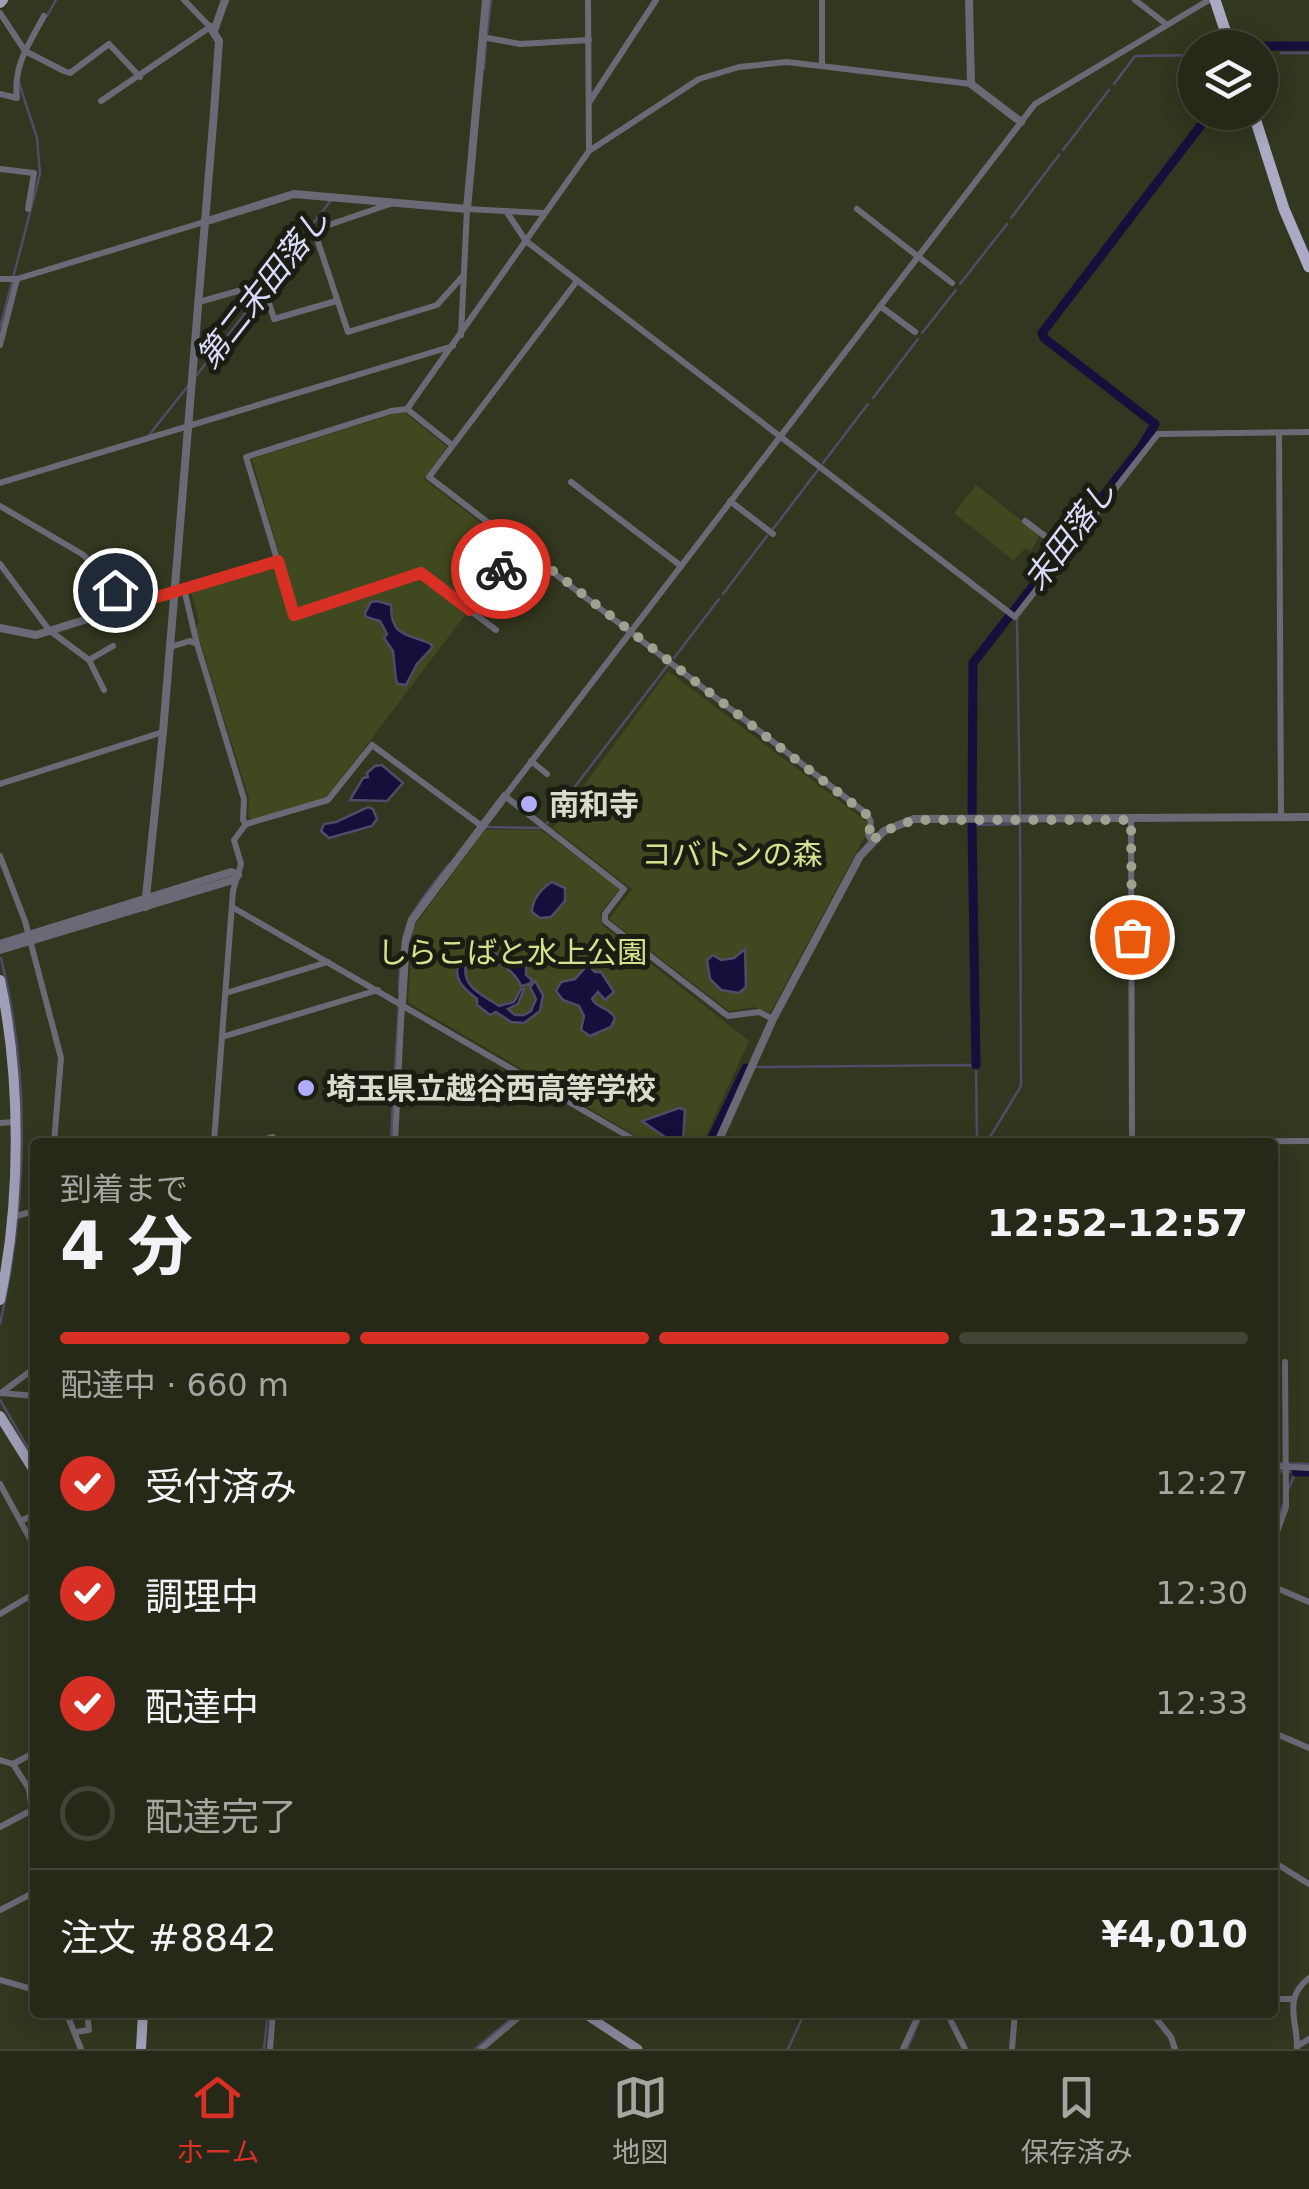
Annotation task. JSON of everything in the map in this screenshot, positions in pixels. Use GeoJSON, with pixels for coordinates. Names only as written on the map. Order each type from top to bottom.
{"type":"FeatureCollection","features":[{"type":"Feature","properties":{"kind":"highway"},"geometry":{"type":"LineString","coordinates":[[1212,0],[1224,30]]}},
{"type":"Feature","properties":{"kind":"highway"},"geometry":{"type":"LineString","coordinates":[[1223,0],[1233,30]]}},
{"type":"Feature","properties":{"kind":"highway"},"geometry":{"type":"LineString","coordinates":[[1261,130],[1284,208],[1309,267]]}},
{"type":"Feature","properties":{"kind":"highway"},"geometry":{"type":"LineString","coordinates":[[1263,130],[1309,252]]}},
{"type":"Feature","properties":{"kind":"main road"},"geometry":{"type":"LineString","coordinates":[[0,980],[12,1052],[15,1122],[6,1197],[16,1216],[0,1300]]}},
{"type":"Feature","properties":{"kind":"main road"},"geometry":{"type":"LineString","coordinates":[[0,1416],[4,1430],[30,1465]]}},
{"type":"Feature","properties":{"kind":"main road"},"geometry":{"type":"LineString","coordinates":[[141,2049],[143,2018]]}},
{"type":"Feature","properties":{"kind":"main road"},"geometry":{"type":"LineString","coordinates":[[591,2018],[638,2049]]}},
{"type":"Feature","properties":{"kind":"street"},"geometry":{"type":"LineString","coordinates":[[145,903],[170,646],[180,590],[188,428],[219,40],[184,0]]}},
{"type":"Feature","properties":{"kind":"street"},"geometry":{"type":"LineString","coordinates":[[101,101],[212,29],[224,0]]}},
{"type":"Feature","properties":{"kind":"street"},"geometry":{"type":"LineString","coordinates":[[458,341],[486,0]]}},
{"type":"Feature","properties":{"kind":"street"},"geometry":{"type":"LineString","coordinates":[[588,0],[589,151]]}},
{"type":"Feature","properties":{"kind":"street"},"geometry":{"type":"LineString","coordinates":[[589,102],[656,0]]}},
{"type":"Feature","properties":{"kind":"street"},"geometry":{"type":"LineString","coordinates":[[822,0],[822,65]]}},
{"type":"Feature","properties":{"kind":"street"},"geometry":{"type":"LineString","coordinates":[[969,0],[970,84]]}},
{"type":"Feature","properties":{"kind":"street"},"geometry":{"type":"LineString","coordinates":[[1136,0],[1167,24]]}},
{"type":"Feature","properties":{"kind":"street"},"geometry":{"type":"LineString","coordinates":[[395,1138],[406,940],[412,920],[1021,122],[1045,95],[1212,0]]}},
{"type":"Feature","properties":{"kind":"street"},"geometry":{"type":"LineString","coordinates":[[0,14],[25,50],[70,73],[108,44],[140,77]]}},
{"type":"Feature","properties":{"kind":"street"},"geometry":{"type":"LineString","coordinates":[[0,94],[18,98],[16,71],[44,16]]}},
{"type":"Feature","properties":{"kind":"street"},"geometry":{"type":"LineString","coordinates":[[482,37],[520,44],[589,40]]}},
{"type":"Feature","properties":{"kind":"street"},"geometry":{"type":"LineString","coordinates":[[496,630],[421,573],[294,615],[246,457],[407,409],[589,151],[699,79],[758,63],[822,65],[970,84],[1021,122]]}},
{"type":"Feature","properties":{"kind":"street"},"geometry":{"type":"LineString","coordinates":[[0,169],[34,173],[28,209]]}},
{"type":"Feature","properties":{"kind":"street"},"geometry":{"type":"LineString","coordinates":[[0,279],[18,280],[294,194],[544,213]]}},
{"type":"Feature","properties":{"kind":"street"},"geometry":{"type":"LineString","coordinates":[[393,204],[314,230],[348,332],[437,306],[462,277]]}},
{"type":"Feature","properties":{"kind":"street"},"geometry":{"type":"LineString","coordinates":[[857,209],[952,283]]}},
{"type":"Feature","properties":{"kind":"street"},"geometry":{"type":"LineString","coordinates":[[506,211],[526,241],[1016,616],[1158,434],[1309,432]]}},
{"type":"Feature","properties":{"kind":"street"},"geometry":{"type":"LineString","coordinates":[[0,345],[18,280]]}},
{"type":"Feature","properties":{"kind":"street"},"geometry":{"type":"LineString","coordinates":[[578,280],[429,477],[866,814],[872,822],[868,835],[872,841]]}},
{"type":"Feature","properties":{"kind":"street"},"geometry":{"type":"LineString","coordinates":[[198,302],[263,284],[274,319],[336,301]]}},
{"type":"Feature","properties":{"kind":"street"},"geometry":{"type":"LineString","coordinates":[[880,306],[915,332]]}},
{"type":"Feature","properties":{"kind":"street"},"geometry":{"type":"LineString","coordinates":[[0,483],[188,428],[458,341]]}},
{"type":"Feature","properties":{"kind":"street"},"geometry":{"type":"LineString","coordinates":[[407,409],[452,445]]}},
{"type":"Feature","properties":{"kind":"street"},"geometry":{"type":"LineString","coordinates":[[1279,433],[1282,818]]}},
{"type":"Feature","properties":{"kind":"street"},"geometry":{"type":"LineString","coordinates":[[571,482],[681,566]]}},
{"type":"Feature","properties":{"kind":"street"},"geometry":{"type":"LineString","coordinates":[[730,501],[773,534]]}},
{"type":"Feature","properties":{"kind":"street"},"geometry":{"type":"LineString","coordinates":[[0,506],[82,554],[103,573],[127,606]]}},
{"type":"Feature","properties":{"kind":"street"},"geometry":{"type":"LineString","coordinates":[[1025,520],[1066,552]]}},
{"type":"Feature","properties":{"kind":"street"},"geometry":{"type":"LineString","coordinates":[[470,610],[518,546]]}},
{"type":"Feature","properties":{"kind":"street"},"geometry":{"type":"LineString","coordinates":[[0,628],[36,635],[278,561]]}},
{"type":"Feature","properties":{"kind":"street"},"geometry":{"type":"LineString","coordinates":[[0,564],[49,630],[89,660],[104,690]]}},
{"type":"Feature","properties":{"kind":"street"},"geometry":{"type":"LineString","coordinates":[[180,590],[244,799],[246,824]]}},
{"type":"Feature","properties":{"kind":"street"},"geometry":{"type":"LineString","coordinates":[[170,646],[190,641],[198,644]]}},
{"type":"Feature","properties":{"kind":"street"},"geometry":{"type":"LineString","coordinates":[[89,660],[113,646]]}},
{"type":"Feature","properties":{"kind":"street"},"geometry":{"type":"LineString","coordinates":[[0,784],[164,732]]}},
{"type":"Feature","properties":{"kind":"street"},"geometry":{"type":"LineString","coordinates":[[214,1138],[232,907],[241,864],[234,840],[246,824],[328,800],[372,745],[482,826]]}},
{"type":"Feature","properties":{"kind":"street"},"geometry":{"type":"LineString","coordinates":[[531,761],[547,774]]}},
{"type":"Feature","properties":{"kind":"street"},"geometry":{"type":"LineString","coordinates":[[504,796],[624,889],[604,921],[728,1016],[759,1012],[772,1019]]}},
{"type":"Feature","properties":{"kind":"street"},"geometry":{"type":"LineString","coordinates":[[720,1138],[772,1019],[860,856],[884,831],[908,821],[1309,817]]}},
{"type":"Feature","properties":{"kind":"street"},"geometry":{"type":"LineString","coordinates":[[1131,820],[1132,1138]]}},
{"type":"Feature","properties":{"kind":"street"},"geometry":{"type":"LineString","coordinates":[[0,856],[30,937],[61,1058],[54,1138]]}},
{"type":"Feature","properties":{"kind":"street"},"geometry":{"type":"LineString","coordinates":[[0,947],[233,880],[238,875]]}},
{"type":"Feature","properties":{"kind":"street"},"geometry":{"type":"LineString","coordinates":[[232,907],[631,1138]]}},
{"type":"Feature","properties":{"kind":"street"},"geometry":{"type":"LineString","coordinates":[[226,993],[330,962]]}},
{"type":"Feature","properties":{"kind":"street"},"geometry":{"type":"LineString","coordinates":[[222,1038],[378,990]]}},
{"type":"Feature","properties":{"kind":"street"},"geometry":{"type":"LineString","coordinates":[[0,1123],[15,1122]]}},
{"type":"Feature","properties":{"kind":"street"},"geometry":{"type":"LineString","coordinates":[[1278,1141],[1309,1141]]}},
{"type":"Feature","properties":{"kind":"street"},"geometry":{"type":"LineString","coordinates":[[16,1216],[30,1212]]}},
{"type":"Feature","properties":{"kind":"street"},"geometry":{"type":"LineString","coordinates":[[1278,1529],[1286,1506],[1285,1362]]}},
{"type":"Feature","properties":{"kind":"street"},"geometry":{"type":"LineString","coordinates":[[0,1393],[30,1372]]}},
{"type":"Feature","properties":{"kind":"street"},"geometry":{"type":"LineString","coordinates":[[0,1393],[30,1396]]}},
{"type":"Feature","properties":{"kind":"street"},"geometry":{"type":"LineString","coordinates":[[1278,1466],[1309,1468]]}},
{"type":"Feature","properties":{"kind":"street"},"geometry":{"type":"LineString","coordinates":[[0,1484],[2,1500],[30,1538]]}},
{"type":"Feature","properties":{"kind":"street"},"geometry":{"type":"LineString","coordinates":[[21,1521],[30,1516]]}},
{"type":"Feature","properties":{"kind":"street"},"geometry":{"type":"LineString","coordinates":[[1278,1589],[1309,1602]]}},
{"type":"Feature","properties":{"kind":"street"},"geometry":{"type":"LineString","coordinates":[[0,1614],[30,1596]]}},
{"type":"Feature","properties":{"kind":"street"},"geometry":{"type":"LineString","coordinates":[[1278,1735],[1309,1748]]}},
{"type":"Feature","properties":{"kind":"street"},"geometry":{"type":"LineString","coordinates":[[13,1764],[30,1755]]}},
{"type":"Feature","properties":{"kind":"street"},"geometry":{"type":"LineString","coordinates":[[0,1760],[13,1764],[30,1800]]}},
{"type":"Feature","properties":{"kind":"street"},"geometry":{"type":"LineString","coordinates":[[0,1828],[30,1811]]}},
{"type":"Feature","properties":{"kind":"street"},"geometry":{"type":"LineString","coordinates":[[1278,1865],[1309,1884]]}},
{"type":"Feature","properties":{"kind":"street"},"geometry":{"type":"LineString","coordinates":[[0,1910],[30,1895]]}},
{"type":"Feature","properties":{"kind":"street"},"geometry":{"type":"LineString","coordinates":[[1309,1978],[1293,1999],[1292,2022],[1298,2047],[1309,2038]]}},
{"type":"Feature","properties":{"kind":"street"},"geometry":{"type":"LineString","coordinates":[[0,1980],[30,1988]]}},
{"type":"Feature","properties":{"kind":"street"},"geometry":{"type":"LineString","coordinates":[[1278,1999],[1293,1999]]}},
{"type":"Feature","properties":{"kind":"street"},"geometry":{"type":"LineString","coordinates":[[69,2018],[81,2049]]}},
{"type":"Feature","properties":{"kind":"street"},"geometry":{"type":"LineString","coordinates":[[76,2032],[88,2030],[87,2018]]}},
{"type":"Feature","properties":{"kind":"street"},"geometry":{"type":"LineString","coordinates":[[270,2049],[273,2018]]}},
{"type":"Feature","properties":{"kind":"street"},"geometry":{"type":"LineString","coordinates":[[481,2049],[518,2018]]}},
{"type":"Feature","properties":{"kind":"street"},"geometry":{"type":"LineString","coordinates":[[903,2049],[917,2018]]}},
{"type":"Feature","properties":{"kind":"street"},"geometry":{"type":"LineString","coordinates":[[951,2018],[965,2049]]}},
{"type":"Feature","properties":{"kind":"street"},"geometry":{"type":"LineString","coordinates":[[1012,2049],[1015,2018]]}},
{"type":"Feature","properties":{"kind":"street"},"geometry":{"type":"LineString","coordinates":[[1158,2018],[1176,2049]]}},
{"type":"Feature","properties":{"kind":"green space"},"geometry":{"type":"Polygon","coordinates":[[[403,411],[447,447],[424,479],[514,549],[470,605],[420,570],[295,611],[252,459],[403,411]]]}},
{"type":"Feature","properties":{"kind":"green space"},"geometry":{"type":"Polygon","coordinates":[[[976,485],[1040,535],[1031,551],[1026,548],[1013,560],[954,513],[976,485]]]}},
{"type":"Feature","properties":{"kind":"green space"},"geometry":{"type":"Polygon","coordinates":[[[278,567],[293,617],[422,576],[468,611],[326,799],[253,821],[248,817],[249,799],[196,628],[199,621],[191,591],[278,567]],[[377,601],[366,617],[380,621],[393,651],[395,671],[410,681],[431,644],[397,629],[390,605],[377,601]]]}},
{"type":"Feature","properties":{"kind":"green space","name":"コバトンの森"},"geometry":{"type":"Polygon","coordinates":[[[668,671],[871,825],[770,1013],[753,1007],[729,1011],[609,919],[632,889],[553,828],[668,671]]]}},
{"type":"Feature","properties":{"kind":"green space","name":"しらこばと水上公園"},"geometry":{"type":"Polygon","coordinates":[[[485,830],[541,830],[619,889],[600,914],[602,925],[749,1041],[705,1138],[639,1138],[408,1002],[413,928],[485,830]]]}},
{"type":"Feature","properties":{"kind":"shaded area"},"geometry":{"type":"Polygon","coordinates":[[[371,602],[391,605],[397,629],[431,644],[406,685],[396,680],[393,651],[384,638],[387,634],[380,621],[366,617],[371,602]]]}},
{"type":"Feature","properties":{"kind":"shaded area"},"geometry":{"type":"Polygon","coordinates":[[[382,765],[403,783],[387,801],[350,800],[367,773],[382,765]]]}},
{"type":"Feature","properties":{"kind":"shaded area"},"geometry":{"type":"Polygon","coordinates":[[[368,807],[377,819],[372,826],[329,838],[321,831],[324,824],[368,807]]]}},
{"type":"Feature","properties":{"kind":"shaded area"},"geometry":{"type":"Polygon","coordinates":[[[552,882],[565,888],[565,901],[551,917],[540,918],[532,912],[534,903],[552,882]]]}},
{"type":"Feature","properties":{"kind":"shaded area"},"geometry":{"type":"Polygon","coordinates":[[[480,948],[526,967],[526,975],[532,980],[521,986],[498,963],[482,958],[468,962],[462,958],[480,948]]]}},
{"type":"Feature","properties":{"kind":"shaded area"},"geometry":{"type":"Polygon","coordinates":[[[745,949],[746,987],[739,993],[721,990],[710,979],[707,960],[713,955],[721,960],[734,958],[745,949]]]}},
{"type":"Feature","properties":{"kind":"shaded area"},"geometry":{"type":"Polygon","coordinates":[[[460,961],[466,965],[470,985],[499,1006],[514,1002],[524,989],[518,1004],[508,1009],[515,1015],[531,1011],[536,999],[530,987],[535,981],[543,995],[540,1011],[524,1023],[511,1022],[496,1012],[490,1015],[460,983],[460,961]]]}},
{"type":"Feature","properties":{"kind":"shaded area"},"geometry":{"type":"Polygon","coordinates":[[[584,961],[595,972],[601,972],[614,992],[605,1000],[598,992],[592,999],[615,1018],[611,1027],[590,1036],[581,1030],[584,1016],[579,1006],[563,1000],[556,991],[561,982],[575,979],[584,969],[580,964],[584,961]]]}},
{"type":"Feature","properties":{"kind":"shaded area"},"geometry":{"type":"Polygon","coordinates":[[[679,1108],[685,1110],[683,1138],[666,1138],[642,1121],[679,1108]]]}},
{"type":"Feature","properties":{"kind":"waterway"},"geometry":{"type":"LineString","coordinates":[[47,16],[56,0]]}},
{"type":"Feature","properties":{"kind":"waterway","name":"第二末田落し"},"geometry":{"type":"LineString","coordinates":[[487,34],[491,0]]}},
{"type":"Feature","properties":{"kind":"waterway","name":"第二末田落し"},"geometry":{"type":"LineString","coordinates":[[484,69],[486,42]]}},
{"type":"Feature","properties":{"kind":"waterway","name":"末田落し"},"geometry":{"type":"LineString","coordinates":[[1278,46],[1309,46]]}},
{"type":"Feature","properties":{"kind":"waterway"},"geometry":{"type":"LineString","coordinates":[[1281,53],[1309,53]]}},
{"type":"Feature","properties":{"kind":"waterway"},"geometry":{"type":"LineString","coordinates":[[1114,84],[1135,56],[1178,55]]}},
{"type":"Feature","properties":{"kind":"waterway"},"geometry":{"type":"LineString","coordinates":[[0,328],[40,174],[37,138],[19,83]]}},
{"type":"Feature","properties":{"kind":"waterway"},"geometry":{"type":"LineString","coordinates":[[1063,150],[1109,90]]}},
{"type":"Feature","properties":{"kind":"waterway","name":"末田落し"},"geometry":{"type":"LineString","coordinates":[[976,1065],[973,663],[1155,424],[1042,333],[1197,130]]}},
{"type":"Feature","properties":{"kind":"waterway"},"geometry":{"type":"LineString","coordinates":[[1011,218],[1059,155]]}},
{"type":"Feature","properties":{"kind":"waterway","name":"第二末田落し"},"geometry":{"type":"LineString","coordinates":[[267,285],[331,200]]}},
{"type":"Feature","properties":{"kind":"waterway"},"geometry":{"type":"LineString","coordinates":[[960,284],[1007,224]]}},
{"type":"Feature","properties":{"kind":"waterway"},"geometry":{"type":"LineString","coordinates":[[922,333],[956,290]]}},
{"type":"Feature","properties":{"kind":"waterway","name":"第二末田落し"},"geometry":{"type":"LineString","coordinates":[[196,376],[262,292]]}},
{"type":"Feature","properties":{"kind":"waterway"},"geometry":{"type":"LineString","coordinates":[[873,398],[918,339]]}},
{"type":"Feature","properties":{"kind":"waterway","name":"第二末田落し"},"geometry":{"type":"LineString","coordinates":[[149,435],[188,386]]}},
{"type":"Feature","properties":{"kind":"waterway"},"geometry":{"type":"LineString","coordinates":[[823,463],[868,404]]}},
{"type":"Feature","properties":{"kind":"waterway"},"geometry":{"type":"LineString","coordinates":[[773,529],[818,470]]}},
{"type":"Feature","properties":{"kind":"waterway"},"geometry":{"type":"LineString","coordinates":[[723,594],[767,536]]}},
{"type":"Feature","properties":{"kind":"waterway"},"geometry":{"type":"LineString","coordinates":[[674,658],[719,599]]}},
{"type":"Feature","properties":{"kind":"waterway"},"geometry":{"type":"LineString","coordinates":[[1017,618],[1020,815]]}},
{"type":"Feature","properties":{"kind":"waterway"},"geometry":{"type":"LineString","coordinates":[[547,823],[668,665]]}},
{"type":"Feature","properties":{"kind":"waterway"},"geometry":{"type":"LineString","coordinates":[[989,1138],[1021,1086],[1020,823]]}},
{"type":"Feature","properties":{"kind":"waterway"},"geometry":{"type":"LineString","coordinates":[[972,825],[1019,824]]}},
{"type":"Feature","properties":{"kind":"waterway"},"geometry":{"type":"LineString","coordinates":[[484,827],[541,828]]}},
{"type":"Feature","properties":{"kind":"waterway"},"geometry":{"type":"LineString","coordinates":[[399,991],[409,922],[449,864]]}},
{"type":"Feature","properties":{"kind":"waterway"},"geometry":{"type":"LineString","coordinates":[[0,1324],[16,1233],[22,1141],[17,1049],[1,958]]}},
{"type":"Feature","properties":{"kind":"waterway"},"geometry":{"type":"LineString","coordinates":[[391,1136],[399,1004]]}},
{"type":"Feature","properties":{"kind":"waterway","name":"末田落し"},"geometry":{"type":"LineString","coordinates":[[756,1067],[976,1065],[977,1138]]}},
{"type":"Feature","properties":{"kind":"waterway","name":"末田落し"},"geometry":{"type":"LineString","coordinates":[[712,1138],[746,1068]]}},
{"type":"Feature","properties":{"kind":"waterway"},"geometry":{"type":"LineString","coordinates":[[0,1400],[30,1451]]}},
{"type":"Feature","properties":{"kind":"waterway"},"geometry":{"type":"LineString","coordinates":[[1278,1463],[1309,1464]]}},
{"type":"Feature","properties":{"kind":"waterway"},"geometry":{"type":"LineString","coordinates":[[1278,1471],[1296,1472],[1288,1490]]}},
{"type":"Feature","properties":{"kind":"waterway"},"geometry":{"type":"LineString","coordinates":[[1296,1472],[1309,1472]]}},
{"type":"Feature","properties":{"kind":"waterway"},"geometry":{"type":"LineString","coordinates":[[1278,1518],[1284,1502]]}},
{"type":"Feature","properties":{"kind":"waterway"},"geometry":{"type":"LineString","coordinates":[[264,2049],[267,2018]]}},
{"type":"Feature","properties":{"kind":"waterway"},"geometry":{"type":"LineString","coordinates":[[475,2049],[512,2018]]}},
{"type":"Feature","properties":{"kind":"waterway"},"geometry":{"type":"LineString","coordinates":[[788,2049],[802,2018]]}},
{"type":"Feature","properties":{"kind":"waterway"},"geometry":{"type":"LineString","coordinates":[[907,2049],[920,2018]]}},
{"type":"Feature","properties":{"kind":"way so far"},"geometry":{"type":"LineString","coordinates":[[501,569],[518,546],[522,547],[866,814],[872,822],[868,835],[872,841],[901,822],[914,820],[1131,820],[1132,937]]}},
{"type":"Feature","properties":{"kind":"place","name":"南和寺"},"geometry":{"type":"Point","coordinates":[529,804]}},
{"type":"Feature","properties":{"kind":"place","name":"埼玉県立越谷西高等学校"},"geometry":{"type":"Point","coordinates":[306,1088]}},
{"type":"Feature","properties":{"kind":"route"},"geometry":{"type":"LineString","coordinates":[[115,590],[127,606],[278,561],[294,615],[421,573],[470,610],[501,569]]}}]}
